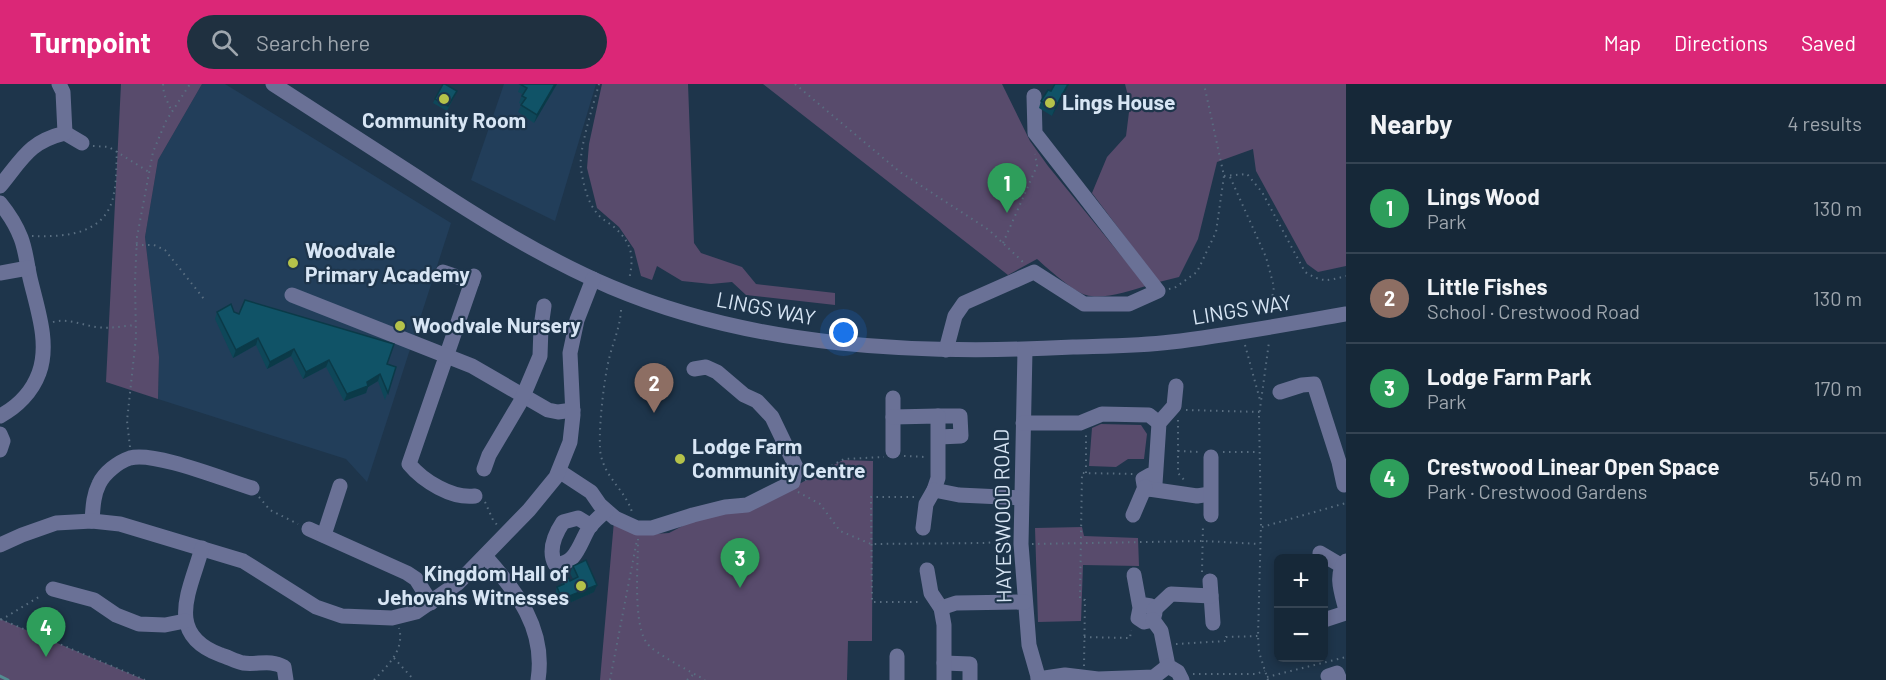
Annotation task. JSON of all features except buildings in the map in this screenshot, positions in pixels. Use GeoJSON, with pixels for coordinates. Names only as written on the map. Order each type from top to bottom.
{"type":"FeatureCollection","features":[{"type":"Feature","properties":{"kind":"street"},"geometry":{"type":"LineString","coordinates":[[59,84],[63,92],[65,133]]}},
{"type":"Feature","properties":{"kind":"street","name":"LINGS WAY"},"geometry":{"type":"LineString","coordinates":[[273,84],[483,220],[544,255],[644,301],[713,321],[811,340],[946,350],[1025,350],[1168,343],[1346,314]]}},
{"type":"Feature","properties":{"kind":"street"},"geometry":{"type":"LineString","coordinates":[[946,350],[956,316],[964,303],[1034,272],[1084,304],[1129,304],[1158,291],[1035,133],[1034,96]]}},
{"type":"Feature","properties":{"kind":"street"},"geometry":{"type":"LineString","coordinates":[[0,186],[33,146],[50,137],[65,133],[82,143]]}},
{"type":"Feature","properties":{"kind":"street"},"geometry":{"type":"LineString","coordinates":[[0,203],[12,218],[20,236],[41,326],[44,356],[39,374],[28,393],[14,408],[0,416]]}},
{"type":"Feature","properties":{"kind":"street"},"geometry":{"type":"LineString","coordinates":[[0,273],[28,268]]}},
{"type":"Feature","properties":{"kind":"street"},"geometry":{"type":"LineString","coordinates":[[443,272],[473,279],[409,464],[429,483],[466,497],[480,499]]}},
{"type":"Feature","properties":{"kind":"street"},"geometry":{"type":"LineString","coordinates":[[0,545],[56,523],[92,521],[120,524],[243,561],[316,607],[342,616],[395,617],[416,612],[458,583],[506,535],[556,477],[570,442],[573,410],[570,352],[577,320],[593,279]]}},
{"type":"Feature","properties":{"kind":"street"},"geometry":{"type":"LineString","coordinates":[[291,295],[472,366],[548,410],[558,412],[573,410]]}},
{"type":"Feature","properties":{"kind":"street"},"geometry":{"type":"LineString","coordinates":[[484,469],[489,455],[506,429],[540,356],[544,306]]}},
{"type":"Feature","properties":{"kind":"street","name":"HAYESWOOD ROAD"},"geometry":{"type":"LineString","coordinates":[[1025,350],[1021,544],[1029,645],[1038,679]]}},
{"type":"Feature","properties":{"kind":"street"},"geometry":{"type":"LineString","coordinates":[[559,471],[591,492],[606,511],[615,518],[638,530],[725,507],[747,505],[793,482],[796,467],[772,417],[757,401],[744,395],[717,372],[706,367],[694,369]]}},
{"type":"Feature","properties":{"kind":"street"},"geometry":{"type":"LineString","coordinates":[[1280,392],[1314,384],[1342,461],[1344,485]]}},
{"type":"Feature","properties":{"kind":"street"},"geometry":{"type":"LineString","coordinates":[[1159,423],[1174,406],[1176,386]]}},
{"type":"Feature","properties":{"kind":"street"},"geometry":{"type":"LineString","coordinates":[[893,398],[893,451]]}},
{"type":"Feature","properties":{"kind":"street"},"geometry":{"type":"LineString","coordinates":[[1023,423],[1080,423],[1102,414],[1149,415],[1159,423],[1160,434],[1148,483],[1133,515]]}},
{"type":"Feature","properties":{"kind":"street"},"geometry":{"type":"LineString","coordinates":[[923,528],[924,512],[938,478],[938,416]]}},
{"type":"Feature","properties":{"kind":"street"},"geometry":{"type":"LineString","coordinates":[[893,417],[960,416],[961,436],[939,437]]}},
{"type":"Feature","properties":{"kind":"street"},"geometry":{"type":"LineString","coordinates":[[0,434],[3,441],[0,450]]}},
{"type":"Feature","properties":{"kind":"street"},"geometry":{"type":"LineString","coordinates":[[92,521],[94,497],[99,483],[110,470],[131,458],[155,457],[252,488]]}},
{"type":"Feature","properties":{"kind":"street"},"geometry":{"type":"LineString","coordinates":[[1211,457],[1211,515]]}},
{"type":"Feature","properties":{"kind":"street"},"geometry":{"type":"LineString","coordinates":[[1148,483],[1197,496],[1210,494]]}},
{"type":"Feature","properties":{"kind":"street"},"geometry":{"type":"LineString","coordinates":[[324,535],[340,486]]}},
{"type":"Feature","properties":{"kind":"street"},"geometry":{"type":"LineString","coordinates":[[931,494],[1021,498]]}},
{"type":"Feature","properties":{"kind":"street"},"geometry":{"type":"LineString","coordinates":[[591,526],[606,511]]}},
{"type":"Feature","properties":{"kind":"street"},"geometry":{"type":"LineString","coordinates":[[309,529],[407,573],[416,579],[431,603]]}},
{"type":"Feature","properties":{"kind":"street"},"geometry":{"type":"LineString","coordinates":[[202,548],[185,607],[185,621],[189,633],[199,645],[242,663],[274,662],[284,667],[286,680]]}},
{"type":"Feature","properties":{"kind":"street"},"geometry":{"type":"LineString","coordinates":[[1320,553],[1344,563],[1339,579],[1346,612],[1328,618]]}},
{"type":"Feature","properties":{"kind":"street"},"geometry":{"type":"LineString","coordinates":[[485,556],[512,587],[533,626],[541,663],[538,680]]}},
{"type":"Feature","properties":{"kind":"street"},"geometry":{"type":"LineString","coordinates":[[927,570],[931,593],[939,605],[944,625],[944,680]]}},
{"type":"Feature","properties":{"kind":"street"},"geometry":{"type":"LineString","coordinates":[[1038,679],[1065,675],[1098,679],[1154,677],[1176,673],[1164,645],[1161,631],[1146,614],[1134,575]]}},
{"type":"Feature","properties":{"kind":"street"},"geometry":{"type":"LineString","coordinates":[[1146,614],[1171,594],[1211,588],[1213,623]]}},
{"type":"Feature","properties":{"kind":"street"},"geometry":{"type":"LineString","coordinates":[[53,589],[94,600],[116,615],[139,624],[165,625],[185,621]]}},
{"type":"Feature","properties":{"kind":"street"},"geometry":{"type":"LineString","coordinates":[[939,605],[1025,602]]}},
{"type":"Feature","properties":{"kind":"street"},"geometry":{"type":"LineString","coordinates":[[897,656],[897,680]]}},
{"type":"Feature","properties":{"kind":"street"},"geometry":{"type":"LineString","coordinates":[[944,663],[970,664],[970,680]]}},
{"type":"Feature","properties":{"kind":"path"},"geometry":{"type":"LineString","coordinates":[[163,84],[164,94],[172,112]]}},
{"type":"Feature","properties":{"kind":"path"},"geometry":{"type":"LineString","coordinates":[[131,458],[127,421],[136,325],[136,245],[153,152],[172,112],[190,84]]}},
{"type":"Feature","properties":{"kind":"path"},"geometry":{"type":"LineString","coordinates":[[600,84],[580,166],[588,196],[596,212],[616,229],[631,250],[633,262],[628,282]]}},
{"type":"Feature","properties":{"kind":"path"},"geometry":{"type":"LineString","coordinates":[[795,84],[900,172],[989,230],[1034,272]]}},
{"type":"Feature","properties":{"kind":"path"},"geometry":{"type":"LineString","coordinates":[[1158,291],[1176,287],[1197,272],[1216,232],[1224,177],[1204,84]]}},
{"type":"Feature","properties":{"kind":"path"},"geometry":{"type":"LineString","coordinates":[[82,143],[109,147],[149,172]]}},
{"type":"Feature","properties":{"kind":"path"},"geometry":{"type":"LineString","coordinates":[[1003,243],[1037,166],[1033,145]]}},
{"type":"Feature","properties":{"kind":"path"},"geometry":{"type":"LineString","coordinates":[[20,236],[85,232],[95,225],[108,210],[114,195],[117,151]]}},
{"type":"Feature","properties":{"kind":"path"},"geometry":{"type":"LineString","coordinates":[[1224,177],[1247,174],[1262,192],[1305,272],[1326,282],[1346,276]]}},
{"type":"Feature","properties":{"kind":"path"},"geometry":{"type":"LineString","coordinates":[[1229,176],[1266,257],[1274,287],[1268,318]]}},
{"type":"Feature","properties":{"kind":"path"},"geometry":{"type":"LineString","coordinates":[[136,245],[154,245],[165,250],[204,299]]}},
{"type":"Feature","properties":{"kind":"path"},"geometry":{"type":"LineString","coordinates":[[621,310],[620,326],[609,360],[602,413],[600,453],[607,474],[629,501],[638,530],[639,612],[641,629],[647,643],[705,680]]}},
{"type":"Feature","properties":{"kind":"path"},"geometry":{"type":"LineString","coordinates":[[41,326],[61,320],[110,328],[136,325]]}},
{"type":"Feature","properties":{"kind":"path"},"geometry":{"type":"LineString","coordinates":[[1241,331],[1261,403]]}},
{"type":"Feature","properties":{"kind":"path"},"geometry":{"type":"LineString","coordinates":[[1269,342],[1260,412],[1259,652],[1267,679],[1346,657]]}},
{"type":"Feature","properties":{"kind":"path"},"geometry":{"type":"LineString","coordinates":[[1171,410],[1260,412]]}},
{"type":"Feature","properties":{"kind":"path"},"geometry":{"type":"LineString","coordinates":[[1086,473],[1087,420]]}},
{"type":"Feature","properties":{"kind":"path"},"geometry":{"type":"LineString","coordinates":[[1084,676],[1085,600],[1080,599],[1082,473],[1127,472],[1148,483]]}},
{"type":"Feature","properties":{"kind":"path"},"geometry":{"type":"LineString","coordinates":[[252,488],[270,510],[309,529]]}},
{"type":"Feature","properties":{"kind":"path"},"geometry":{"type":"LineString","coordinates":[[931,494],[871,497],[872,602],[939,605]]}},
{"type":"Feature","properties":{"kind":"path"},"geometry":{"type":"LineString","coordinates":[[480,499],[506,535]]}},
{"type":"Feature","properties":{"kind":"path"},"geometry":{"type":"LineString","coordinates":[[1261,528],[1346,503]]}},
{"type":"Feature","properties":{"kind":"path"},"geometry":{"type":"LineString","coordinates":[[610,680],[638,530]]}},
{"type":"Feature","properties":{"kind":"path"},"geometry":{"type":"LineString","coordinates":[[0,620],[53,589]]}},
{"type":"Feature","properties":{"kind":"path"},"geometry":{"type":"LineString","coordinates":[[1083,637],[1130,638],[1132,622],[1146,614]]}},
{"type":"Feature","properties":{"kind":"path"},"geometry":{"type":"LineString","coordinates":[[374,680],[394,658],[401,639],[395,617]]}},
{"type":"Feature","properties":{"kind":"path"},"geometry":{"type":"LineString","coordinates":[[0,620],[145,680]]}},
{"type":"Feature","properties":{"kind":"path"},"geometry":{"type":"LineString","coordinates":[[1164,645],[1226,640],[1226,637],[1258,636]]}},
{"type":"Feature","properties":{"kind":"path"},"geometry":{"type":"LineString","coordinates":[[394,658],[414,680]]}},
{"type":"Feature","properties":{"kind":"path"},"geometry":{"type":"LineString","coordinates":[[1176,673],[1256,674],[1265,671]]}},
{"type":"Feature","properties":{"kind":"path"},"geometry":{"type":"LineString","coordinates":[[687,680],[694,674]]}},
{"type":"Feature","properties":{"kind":"shaded area"},"geometry":{"type":"Polygon","coordinates":[[[121,84],[202,84],[158,160],[145,237],[159,357],[158,399],[106,382],[121,84]]]}},
{"type":"Feature","properties":{"kind":"shaded area","name":"Woodvale Primary Academy"},"geometry":{"type":"Polygon","coordinates":[[[202,84],[225,84],[451,223],[367,482],[346,459],[158,399],[159,357],[145,237],[158,160],[202,84]]]}},
{"type":"Feature","properties":{"kind":"shaded area"},"geometry":{"type":"Polygon","coordinates":[[[504,84],[596,84],[555,221],[471,180],[504,84]]]}},
{"type":"Feature","properties":{"kind":"shaded area"},"geometry":{"type":"Polygon","coordinates":[[[602,84],[688,84],[694,243],[701,253],[742,267],[756,284],[835,293],[835,305],[746,295],[732,282],[711,284],[682,281],[657,266],[652,280],[641,276],[634,249],[619,227],[597,208],[587,168],[589,144],[602,84]]]}},
{"type":"Feature","properties":{"kind":"shaded area"},"geometry":{"type":"Polygon","coordinates":[[[763,84],[1002,84],[1030,141],[1146,286],[1108,296],[1086,295],[1068,285],[1037,259],[1008,275],[763,84]]]}},
{"type":"Feature","properties":{"kind":"shaded area"},"geometry":{"type":"Polygon","coordinates":[[[1125,84],[1346,84],[1346,266],[1318,272],[1307,264],[1256,171],[1253,149],[1217,162],[1198,239],[1179,277],[1159,282],[1092,193],[1107,157],[1126,136],[1130,104],[1125,84]]]}},
{"type":"Feature","properties":{"kind":"shaded area"},"geometry":{"type":"Polygon","coordinates":[[[1101,424],[1141,425],[1147,434],[1144,459],[1128,459],[1116,467],[1089,466],[1092,428],[1101,424]]]}},
{"type":"Feature","properties":{"kind":"shaded area"},"geometry":{"type":"Polygon","coordinates":[[[843,460],[873,461],[872,641],[848,641],[847,680],[600,680],[614,521],[638,535],[669,533],[690,522],[790,489],[843,460]]]}},
{"type":"Feature","properties":{"kind":"shaded area"},"geometry":{"type":"Polygon","coordinates":[[[1082,527],[1084,536],[1138,538],[1139,566],[1083,565],[1081,621],[1038,622],[1035,528],[1082,527]]]}},
{"type":"Feature","properties":{"kind":"shaded area"},"geometry":{"type":"Polygon","coordinates":[[[0,619],[145,680],[0,680],[0,619]]]}},
{"type":"Feature","properties":{"kind":"waterway"},"geometry":{"type":"LineString","coordinates":[[0,676],[8,680]]}},
{"type":"Feature","properties":{"kind":"place","name":"Community Room"},"geometry":{"type":"Point","coordinates":[444,99]}},
{"type":"Feature","properties":{"kind":"place","name":"Lings House"},"geometry":{"type":"Point","coordinates":[1050,103]}},
{"type":"Feature","properties":{"kind":"place","name":"Lings Wood"},"geometry":{"type":"Point","coordinates":[1007,213]}},
{"type":"Feature","properties":{"kind":"place","name":"Woodvale Primary Academy"},"geometry":{"type":"Point","coordinates":[293,263]}},
{"type":"Feature","properties":{"kind":"place","name":"Woodvale Nursery"},"geometry":{"type":"Point","coordinates":[400,326]}},
{"type":"Feature","properties":{"kind":"place","name":"Little Fishes"},"geometry":{"type":"Point","coordinates":[654,413]}},
{"type":"Feature","properties":{"kind":"place","name":"Lodge Farm Community Centre"},"geometry":{"type":"Point","coordinates":[680,459]}},
{"type":"Feature","properties":{"kind":"place","name":"Kingdom Hall of Jehovahs Witnesses"},"geometry":{"type":"Point","coordinates":[581,586]}},
{"type":"Feature","properties":{"kind":"place","name":"Lodge Farm Park"},"geometry":{"type":"Point","coordinates":[740,588]}},
{"type":"Feature","properties":{"kind":"place","name":"Crestwood Linear Open Space"},"geometry":{"type":"Point","coordinates":[46,657]}}]}
